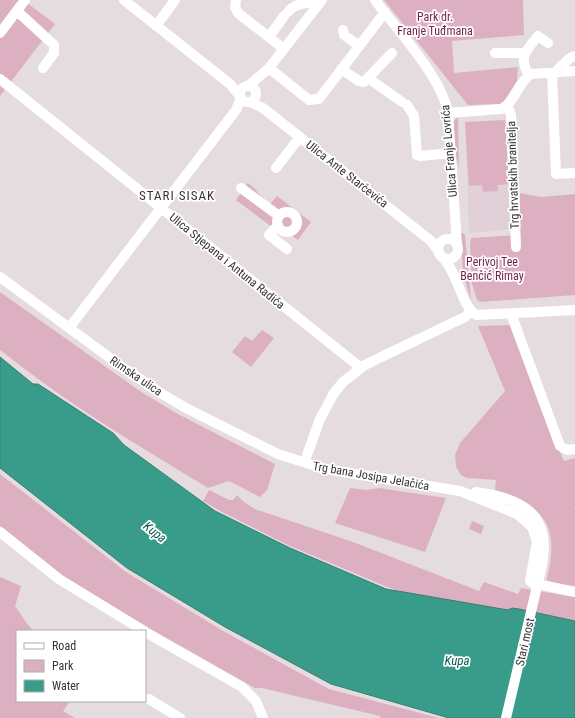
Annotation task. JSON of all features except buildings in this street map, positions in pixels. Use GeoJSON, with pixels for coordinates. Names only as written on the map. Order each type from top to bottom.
{"type":"FeatureCollection","features":[{"type":"Feature","properties":{"kind":"street"},"geometry":{"type":"LineString","coordinates":[[124,0],[230,84],[248,95]]}},
{"type":"Feature","properties":{"kind":"street"},"geometry":{"type":"LineString","coordinates":[[156,26],[175,0]]}},
{"type":"Feature","properties":{"kind":"street"},"geometry":{"type":"LineString","coordinates":[[236,0],[235,7],[238,14],[284,49]]}},
{"type":"Feature","properties":{"kind":"street","name":"Ulica Franje Lovrića"},"geometry":{"type":"LineString","coordinates":[[375,0],[440,88],[448,113],[456,250]]}},
{"type":"Feature","properties":{"kind":"street"},"geometry":{"type":"LineString","coordinates":[[269,37],[292,6],[319,1]]}},
{"type":"Feature","properties":{"kind":"street"},"geometry":{"type":"LineString","coordinates":[[69,328],[284,49],[319,1]]}},
{"type":"Feature","properties":{"kind":"street"},"geometry":{"type":"LineString","coordinates":[[0,33],[20,4],[54,46],[54,53],[43,68]]}},
{"type":"Feature","properties":{"kind":"street"},"geometry":{"type":"LineString","coordinates":[[269,68],[310,100],[314,101],[319,99],[385,12]]}},
{"type":"Feature","properties":{"kind":"street"},"geometry":{"type":"LineString","coordinates":[[343,30],[344,35],[359,46]]}},
{"type":"Feature","properties":{"kind":"street"},"geometry":{"type":"LineString","coordinates":[[529,75],[523,67],[524,53],[538,36],[548,43]]}},
{"type":"Feature","properties":{"kind":"street"},"geometry":{"type":"LineString","coordinates":[[342,69],[359,81],[364,82],[392,53]]}},
{"type":"Feature","properties":{"kind":"street"},"geometry":{"type":"LineString","coordinates":[[495,53],[524,53]]}},
{"type":"Feature","properties":{"kind":"street"},"geometry":{"type":"LineString","coordinates":[[575,56],[570,58],[558,68],[555,73],[556,174],[575,173]]}},
{"type":"Feature","properties":{"kind":"street"},"geometry":{"type":"LineString","coordinates":[[448,113],[496,110],[505,108],[529,75],[536,73],[575,72]]}},
{"type":"Feature","properties":{"kind":"street"},"geometry":{"type":"LineString","coordinates":[[368,78],[405,103],[414,116],[417,154],[420,156],[451,153]]}},
{"type":"Feature","properties":{"kind":"street","name":"Ulica Stjepana i Antuna Radića"},"geometry":{"type":"LineString","coordinates":[[0,79],[162,207],[361,368]]}},
{"type":"Feature","properties":{"kind":"street","name":"Ulica Ante Starčevića"},"geometry":{"type":"LineString","coordinates":[[248,95],[431,241],[455,275],[471,312]]}},
{"type":"Feature","properties":{"kind":"street","name":"Trg hrvatskih branitelja"},"geometry":{"type":"LineString","coordinates":[[508,105],[511,115],[516,247]]}},
{"type":"Feature","properties":{"kind":"street"},"geometry":{"type":"LineString","coordinates":[[276,168],[300,137]]}},
{"type":"Feature","properties":{"kind":"street"},"geometry":{"type":"LineString","coordinates":[[241,188],[278,221],[269,235],[287,249]]}},
{"type":"Feature","properties":{"kind":"street"},"geometry":{"type":"LineString","coordinates":[[431,241],[444,240],[452,240],[456,250],[448,259],[441,255],[439,246],[444,240],[455,228]]}},
{"type":"Feature","properties":{"kind":"street","name":"Ulica Ante Starčevića"},"geometry":{"type":"LineString","coordinates":[[455,275],[456,250]]}},
{"type":"Feature","properties":{"kind":"street","name":"Rimska ulica"},"geometry":{"type":"LineString","coordinates":[[0,277],[143,382],[181,406],[284,457]]}},
{"type":"Feature","properties":{"kind":"street"},"geometry":{"type":"LineString","coordinates":[[307,455],[320,419],[334,393],[343,382],[361,368],[465,317],[471,312],[482,316],[575,310]]}},
{"type":"Feature","properties":{"kind":"street"},"geometry":{"type":"LineString","coordinates":[[511,314],[560,446],[567,450],[575,449]]}},
{"type":"Feature","properties":{"kind":"street","name":"Trg bana Josipa Jelačića"},"geometry":{"type":"LineString","coordinates":[[284,457],[325,469],[494,496]]}},
{"type":"Feature","properties":{"kind":"street","name":"Trg bana Josipa Jelačića"},"geometry":{"type":"LineString","coordinates":[[460,491],[517,514],[532,527],[537,542],[529,578],[533,583],[575,592]]}},
{"type":"Feature","properties":{"kind":"street","name":"Stari most"},"geometry":{"type":"LineString","coordinates":[[494,496],[523,506],[539,522],[546,543],[506,718]]}},
{"type":"Feature","properties":{"kind":"street"},"geometry":{"type":"LineString","coordinates":[[0,532],[59,579],[142,630]]}},
{"type":"Feature","properties":{"kind":"street"},"geometry":{"type":"LineString","coordinates":[[146,632],[242,687],[256,701],[263,718]]}},
{"type":"Feature","properties":{"kind":"street"},"geometry":{"type":"LineString","coordinates":[[150,699],[180,718]]}},
{"type":"Feature","properties":{"kind":"shaded area"},"geometry":{"type":"Polygon","coordinates":[[[505,120],[513,229],[469,233],[465,122],[505,120]]]}},
{"type":"Feature","properties":{"kind":"green space"},"geometry":{"type":"Polygon","coordinates":[[[0,0],[23,0],[55,24],[0,96],[0,0]]]}},
{"type":"Feature","properties":{"kind":"green space","name":"Park dr. Franje Tuđmana"},"geometry":{"type":"Polygon","coordinates":[[[384,0],[523,0],[524,35],[452,41],[454,73],[518,67],[517,81],[502,104],[468,105],[384,0]]]}},
{"type":"Feature","properties":{"kind":"green space"},"geometry":{"type":"Polygon","coordinates":[[[458,117],[459,168],[456,156],[453,122],[458,117]]]}},
{"type":"Feature","properties":{"kind":"green space"},"geometry":{"type":"Polygon","coordinates":[[[505,120],[509,184],[497,185],[498,191],[483,192],[482,185],[469,186],[465,122],[505,120]]]}},
{"type":"Feature","properties":{"kind":"green space"},"geometry":{"type":"Polygon","coordinates":[[[248,183],[270,204],[277,196],[311,222],[298,240],[289,233],[285,237],[236,200],[248,183]]]}},
{"type":"Feature","properties":{"kind":"green space","name":"Perivoj Tee Benčić Rimay"},"geometry":{"type":"Polygon","coordinates":[[[520,193],[541,197],[575,194],[575,295],[481,302],[477,300],[472,284],[471,238],[520,235],[520,193]]]}},
{"type":"Feature","properties":{"kind":"green space"},"geometry":{"type":"Polygon","coordinates":[[[460,233],[465,235],[471,300],[463,273],[460,233]]]}},
{"type":"Feature","properties":{"kind":"green space"},"geometry":{"type":"Polygon","coordinates":[[[0,292],[140,391],[176,413],[275,464],[267,490],[260,497],[229,481],[208,488],[102,422],[25,369],[0,350],[0,292]]]}},
{"type":"Feature","properties":{"kind":"green space"},"geometry":{"type":"Polygon","coordinates":[[[512,325],[539,404],[564,461],[575,458],[575,586],[546,582],[550,563],[550,534],[546,522],[538,513],[527,504],[495,490],[496,480],[467,478],[461,475],[456,467],[455,455],[460,443],[505,391],[478,326],[512,325]]]}},
{"type":"Feature","properties":{"kind":"green space"},"geometry":{"type":"Polygon","coordinates":[[[262,330],[274,338],[251,367],[232,352],[245,336],[252,341],[262,330]]]}},
{"type":"Feature","properties":{"kind":"green space"},"geometry":{"type":"Polygon","coordinates":[[[0,474],[126,572],[225,632],[329,689],[439,718],[380,718],[380,716],[262,688],[255,688],[75,586],[0,526],[0,474]]]}},
{"type":"Feature","properties":{"kind":"green space"},"geometry":{"type":"Polygon","coordinates":[[[350,488],[366,490],[379,488],[446,498],[425,552],[335,523],[350,488]]]}},
{"type":"Feature","properties":{"kind":"green space"},"geometry":{"type":"Polygon","coordinates":[[[209,490],[229,500],[233,500],[237,495],[244,502],[255,509],[353,542],[479,591],[484,582],[518,594],[521,588],[575,597],[575,637],[492,621],[387,587],[288,545],[220,511],[203,501],[209,490]]]}},
{"type":"Feature","properties":{"kind":"green space"},"geometry":{"type":"Polygon","coordinates":[[[472,521],[484,526],[481,534],[469,529],[472,521]]]}},
{"type":"Feature","properties":{"kind":"green space"},"geometry":{"type":"Polygon","coordinates":[[[0,577],[21,586],[15,606],[33,630],[16,630],[16,702],[69,702],[63,711],[75,718],[0,718],[0,577]]]}},
{"type":"Feature","properties":{"kind":"water","name":"Kupa"},"geometry":{"type":"Polygon","coordinates":[[[0,357],[33,384],[38,384],[113,433],[124,445],[215,511],[290,548],[386,589],[508,610],[512,608],[519,609],[575,621],[575,718],[449,718],[331,684],[225,627],[127,568],[0,468],[0,357]]]}},
{"type":"Feature","properties":{"kind":"district","name":"STARI SISAK"},"geometry":{"type":"Point","coordinates":[177,195]}}]}
